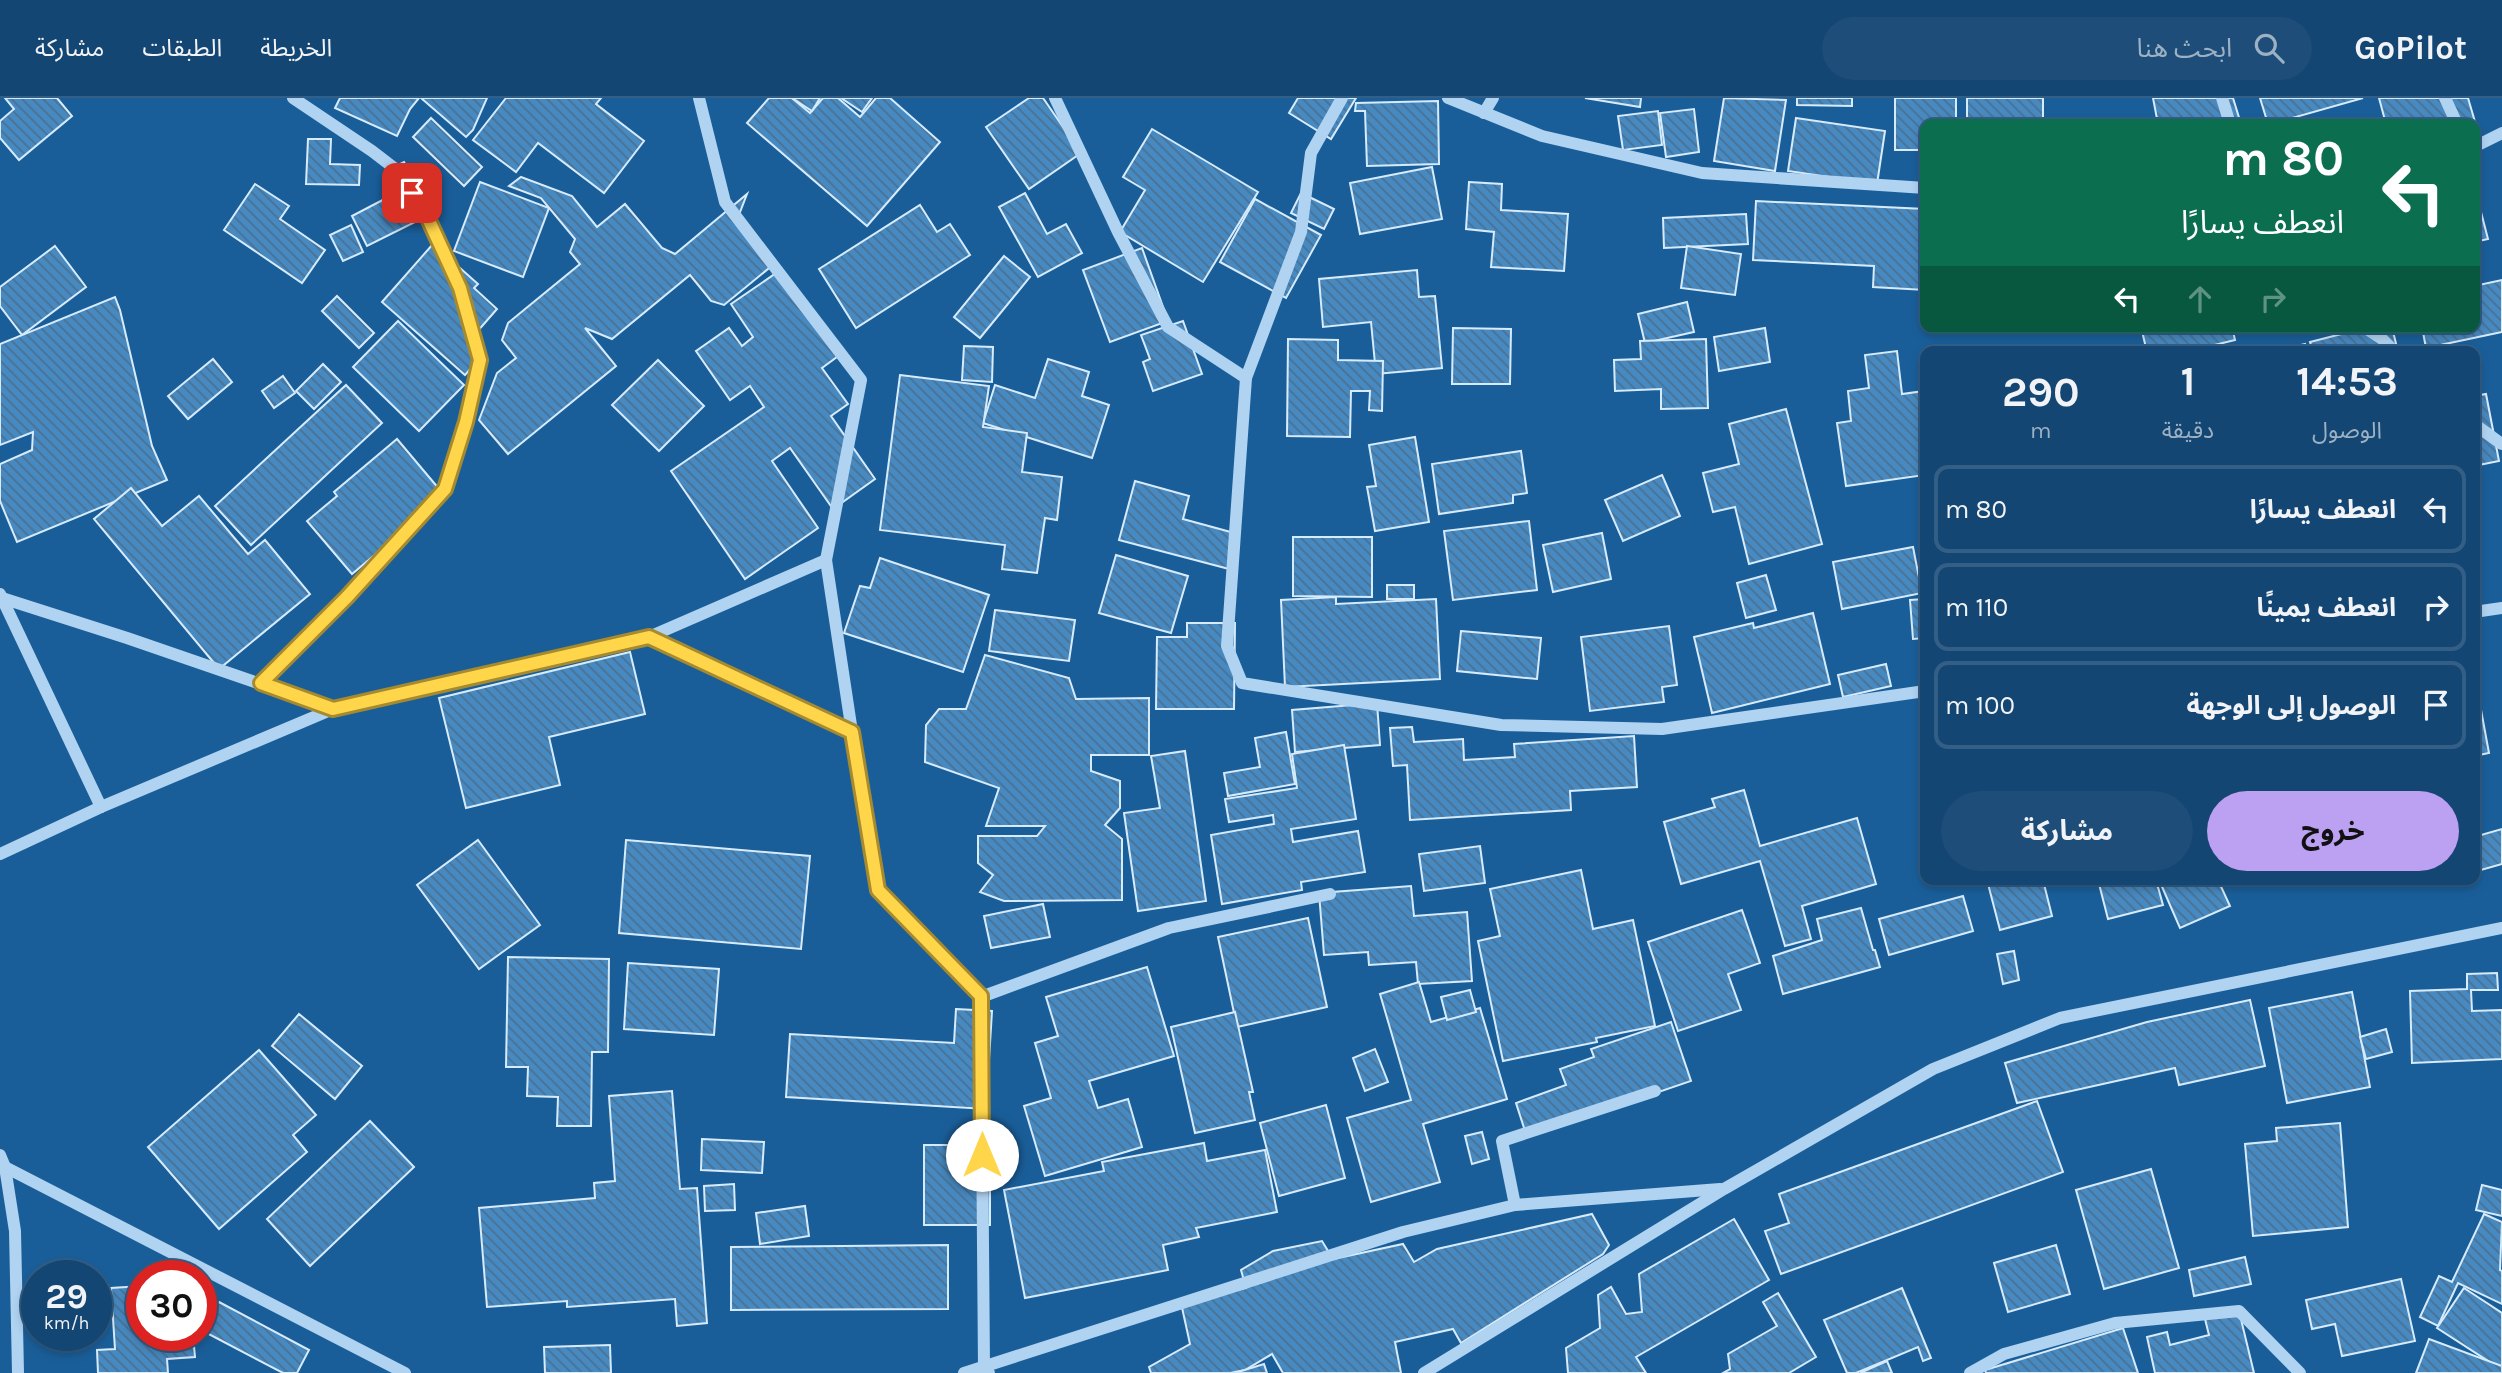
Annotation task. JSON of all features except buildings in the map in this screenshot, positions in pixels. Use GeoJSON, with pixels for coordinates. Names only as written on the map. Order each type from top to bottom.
{"type":"FeatureCollection","features":[{"type":"Feature","properties":{"kind":"street"},"geometry":{"type":"LineString","coordinates":[[261,683],[347,597],[445,489],[466,422],[480,360],[460,288],[426,214],[398,171],[293,98]]}},
{"type":"Feature","properties":{"kind":"street"},"geometry":{"type":"LineString","coordinates":[[699,98],[725,202],[861,380],[826,560],[878,890],[981,996],[986,1370]]}},
{"type":"Feature","properties":{"kind":"street"},"geometry":{"type":"LineString","coordinates":[[1055,98],[1118,232],[1168,327],[1246,378]]}},
{"type":"Feature","properties":{"kind":"street"},"geometry":{"type":"LineString","coordinates":[[1342,98],[1311,153],[1301,232],[1246,378],[1227,646],[1242,683],[1501,725],[1662,729],[1920,692]]}},
{"type":"Feature","properties":{"kind":"street"},"geometry":{"type":"LineString","coordinates":[[1448,98],[1542,136],[1702,173],[1920,188]]}},
{"type":"Feature","properties":{"kind":"street"},"geometry":{"type":"LineString","coordinates":[[1484,113],[1493,98]]}},
{"type":"Feature","properties":{"kind":"street"},"geometry":{"type":"LineString","coordinates":[[2222,98],[2228,119]]}},
{"type":"Feature","properties":{"kind":"street"},"geometry":{"type":"LineString","coordinates":[[2445,98],[2455,119]]}},
{"type":"Feature","properties":{"kind":"street"},"geometry":{"type":"LineString","coordinates":[[2480,143],[2502,134]]}},
{"type":"Feature","properties":{"kind":"street"},"geometry":{"type":"LineString","coordinates":[[2373,333],[2389,346]]}},
{"type":"Feature","properties":{"kind":"street"},"geometry":{"type":"LineString","coordinates":[[2480,428],[2502,444]]}},
{"type":"Feature","properties":{"kind":"street"},"geometry":{"type":"LineString","coordinates":[[0,854],[102,807],[333,709],[649,637],[826,560]]}},
{"type":"Feature","properties":{"kind":"street"},"geometry":{"type":"LineString","coordinates":[[1,596],[333,709]]}},
{"type":"Feature","properties":{"kind":"street"},"geometry":{"type":"LineString","coordinates":[[1,596],[102,807]]}},
{"type":"Feature","properties":{"kind":"street"},"geometry":{"type":"LineString","coordinates":[[2480,611],[2502,608]]}},
{"type":"Feature","properties":{"kind":"street"},"geometry":{"type":"LineString","coordinates":[[649,637],[852,732]]}},
{"type":"Feature","properties":{"kind":"street"},"geometry":{"type":"LineString","coordinates":[[981,996],[1170,928],[1330,894]]}},
{"type":"Feature","properties":{"kind":"street"},"geometry":{"type":"LineString","coordinates":[[1424,1373],[1724,1189],[1933,1069],[2060,1018],[2502,928]]}},
{"type":"Feature","properties":{"kind":"street"},"geometry":{"type":"LineString","coordinates":[[1515,1205],[1502,1141],[1655,1091]]}},
{"type":"Feature","properties":{"kind":"street"},"geometry":{"type":"LineString","coordinates":[[3,1161],[15,1231],[18,1373]]}},
{"type":"Feature","properties":{"kind":"street"},"geometry":{"type":"LineString","coordinates":[[3,1161],[405,1373]]}},
{"type":"Feature","properties":{"kind":"street"},"geometry":{"type":"LineString","coordinates":[[964,1373],[986,1370],[1403,1232],[1515,1205],[1724,1189]]}},
{"type":"Feature","properties":{"kind":"street"},"geometry":{"type":"LineString","coordinates":[[1970,1373],[2004,1354],[2115,1323],[2239,1311],[2300,1373]]}},
{"type":"Feature","properties":{"kind":"route"},"geometry":{"type":"LineString","coordinates":[[412,193],[426,214],[460,288],[480,360],[466,422],[445,489],[347,597],[261,683],[333,709],[649,637],[852,732],[878,890],[981,996],[982,1155]]}}]}
